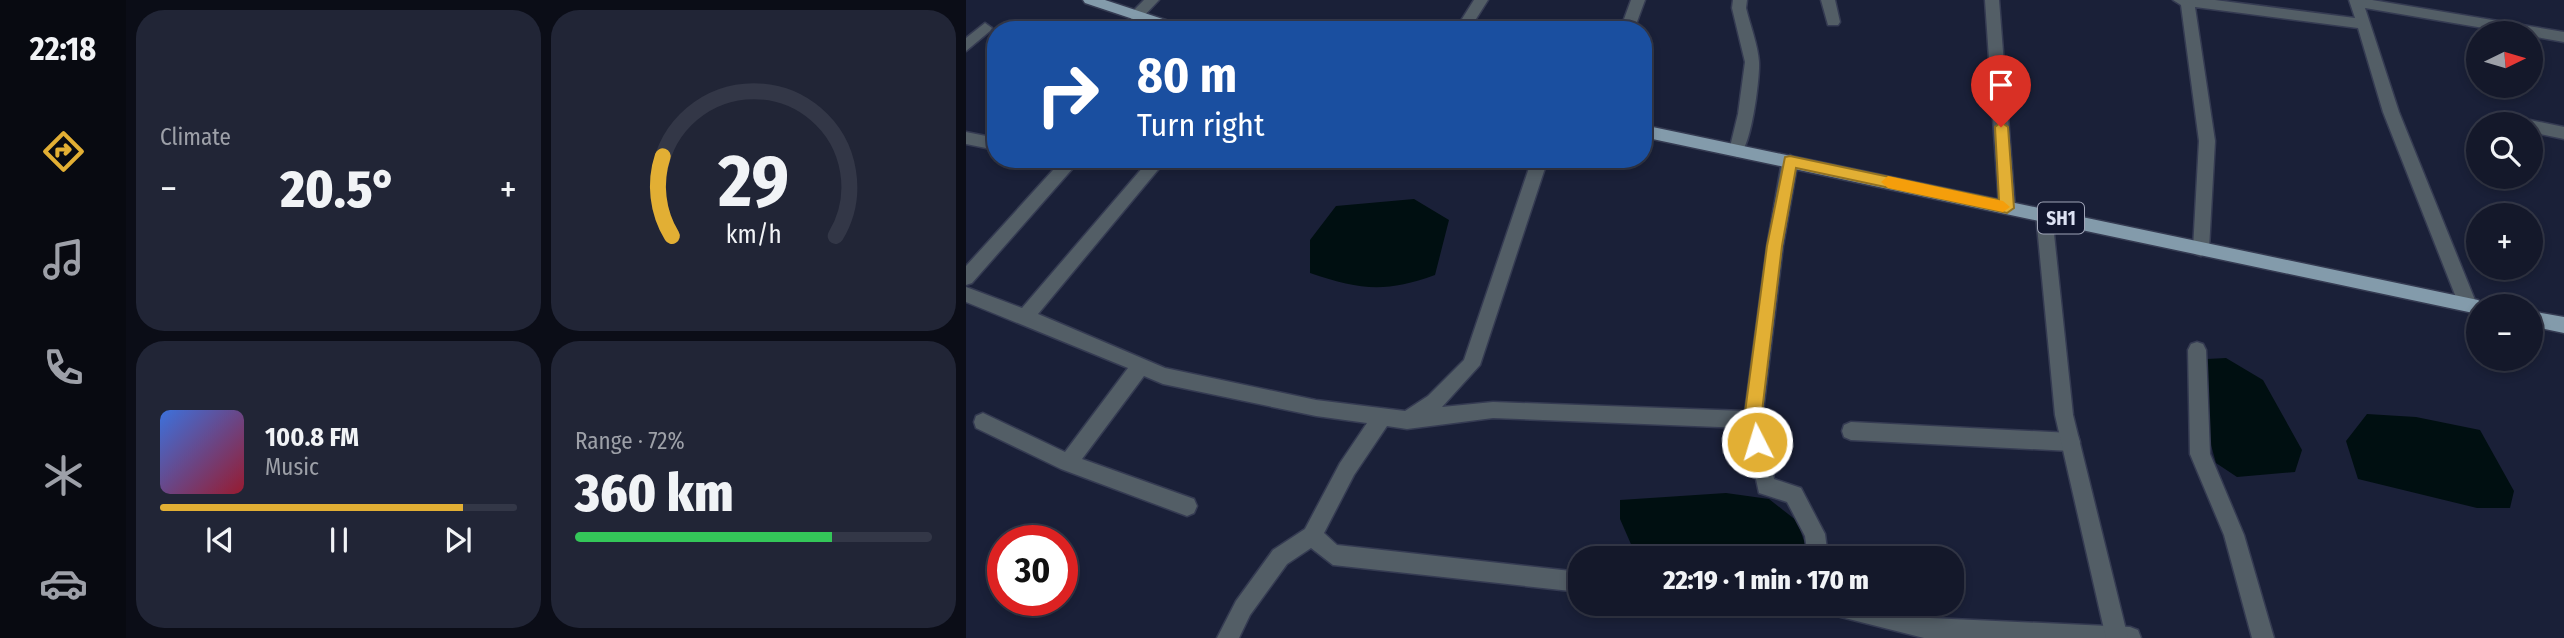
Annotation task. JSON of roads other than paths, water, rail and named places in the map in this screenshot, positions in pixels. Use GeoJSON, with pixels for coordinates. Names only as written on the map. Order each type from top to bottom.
{"type":"FeatureCollection","features":[{"type":"Feature","properties":{"kind":"main road"},"geometry":{"type":"LineString","coordinates":[[1090,0],[1152,21]]}},
{"type":"Feature","properties":{"kind":"main road","name":"SH1"},"geometry":{"type":"LineString","coordinates":[[1652,133],[2466,305]]}},
{"type":"Feature","properties":{"kind":"main road"},"geometry":{"type":"LineString","coordinates":[[2543,321],[2564,325]]}},
{"type":"Feature","properties":{"kind":"street"},"geometry":{"type":"LineString","coordinates":[[1136,16],[1152,0]]}},
{"type":"Feature","properties":{"kind":"street"},"geometry":{"type":"LineString","coordinates":[[1468,21],[1481,0]]}},
{"type":"Feature","properties":{"kind":"street"},"geometry":{"type":"LineString","coordinates":[[1630,21],[1638,0]]}},
{"type":"Feature","properties":{"kind":"street"},"geometry":{"type":"LineString","coordinates":[[1737,151],[1746,114],[1752,62],[1739,8],[1740,0]]}},
{"type":"Feature","properties":{"kind":"street"},"geometry":{"type":"LineString","coordinates":[[1828,0],[1833,22]]}},
{"type":"Feature","properties":{"kind":"street"},"geometry":{"type":"LineString","coordinates":[[1992,0],[2007,208]]}},
{"type":"Feature","properties":{"kind":"street"},"geometry":{"type":"LineString","coordinates":[[2468,294],[2391,112],[2356,1],[2564,37]]}},
{"type":"Feature","properties":{"kind":"street"},"geometry":{"type":"LineString","coordinates":[[2202,249],[2207,141],[2184,2],[2232,4],[2362,24]]}},
{"type":"Feature","properties":{"kind":"street"},"geometry":{"type":"LineString","coordinates":[[966,46],[985,28]]}},
{"type":"Feature","properties":{"kind":"street"},"geometry":{"type":"LineString","coordinates":[[2543,128],[2564,133]]}},
{"type":"Feature","properties":{"kind":"street"},"geometry":{"type":"LineString","coordinates":[[966,138],[987,142]]}},
{"type":"Feature","properties":{"kind":"street"},"geometry":{"type":"LineString","coordinates":[[1790,161],[1775,246],[1753,420],[1766,486],[1794,495],[1815,534],[1816,546]]}},
{"type":"Feature","properties":{"kind":"street"},"geometry":{"type":"LineString","coordinates":[[968,273],[1064,168]]}},
{"type":"Feature","properties":{"kind":"street"},"geometry":{"type":"LineString","coordinates":[[1025,317],[1151,168]]}},
{"type":"Feature","properties":{"kind":"street"},"geometry":{"type":"LineString","coordinates":[[1407,420],[1435,402],[1471,365],[1538,168]]}},
{"type":"Feature","properties":{"kind":"street"},"geometry":{"type":"LineString","coordinates":[[1877,616],[1930,629],[2121,637],[2064,415],[2044,215]]}},
{"type":"Feature","properties":{"kind":"street"},"geometry":{"type":"LineString","coordinates":[[966,294],[1163,376],[1303,405],[1407,420],[1493,410],[1753,420]]}},
{"type":"Feature","properties":{"kind":"street"},"geometry":{"type":"LineString","coordinates":[[2197,350],[2200,454],[2234,534],[2263,638]]}},
{"type":"Feature","properties":{"kind":"street"},"geometry":{"type":"LineString","coordinates":[[1068,463],[1141,366]]}},
{"type":"Feature","properties":{"kind":"street"},"geometry":{"type":"LineString","coordinates":[[1228,638],[1243,608],[1280,557],[1312,536],[1347,469],[1382,416]]}},
{"type":"Feature","properties":{"kind":"street"},"geometry":{"type":"LineString","coordinates":[[983,422],[1068,463],[1187,506]]}},
{"type":"Feature","properties":{"kind":"street"},"geometry":{"type":"LineString","coordinates":[[1851,431],[2071,442]]}},
{"type":"Feature","properties":{"kind":"street"},"geometry":{"type":"LineString","coordinates":[[1312,536],[1333,555],[1568,581]]}}]}
